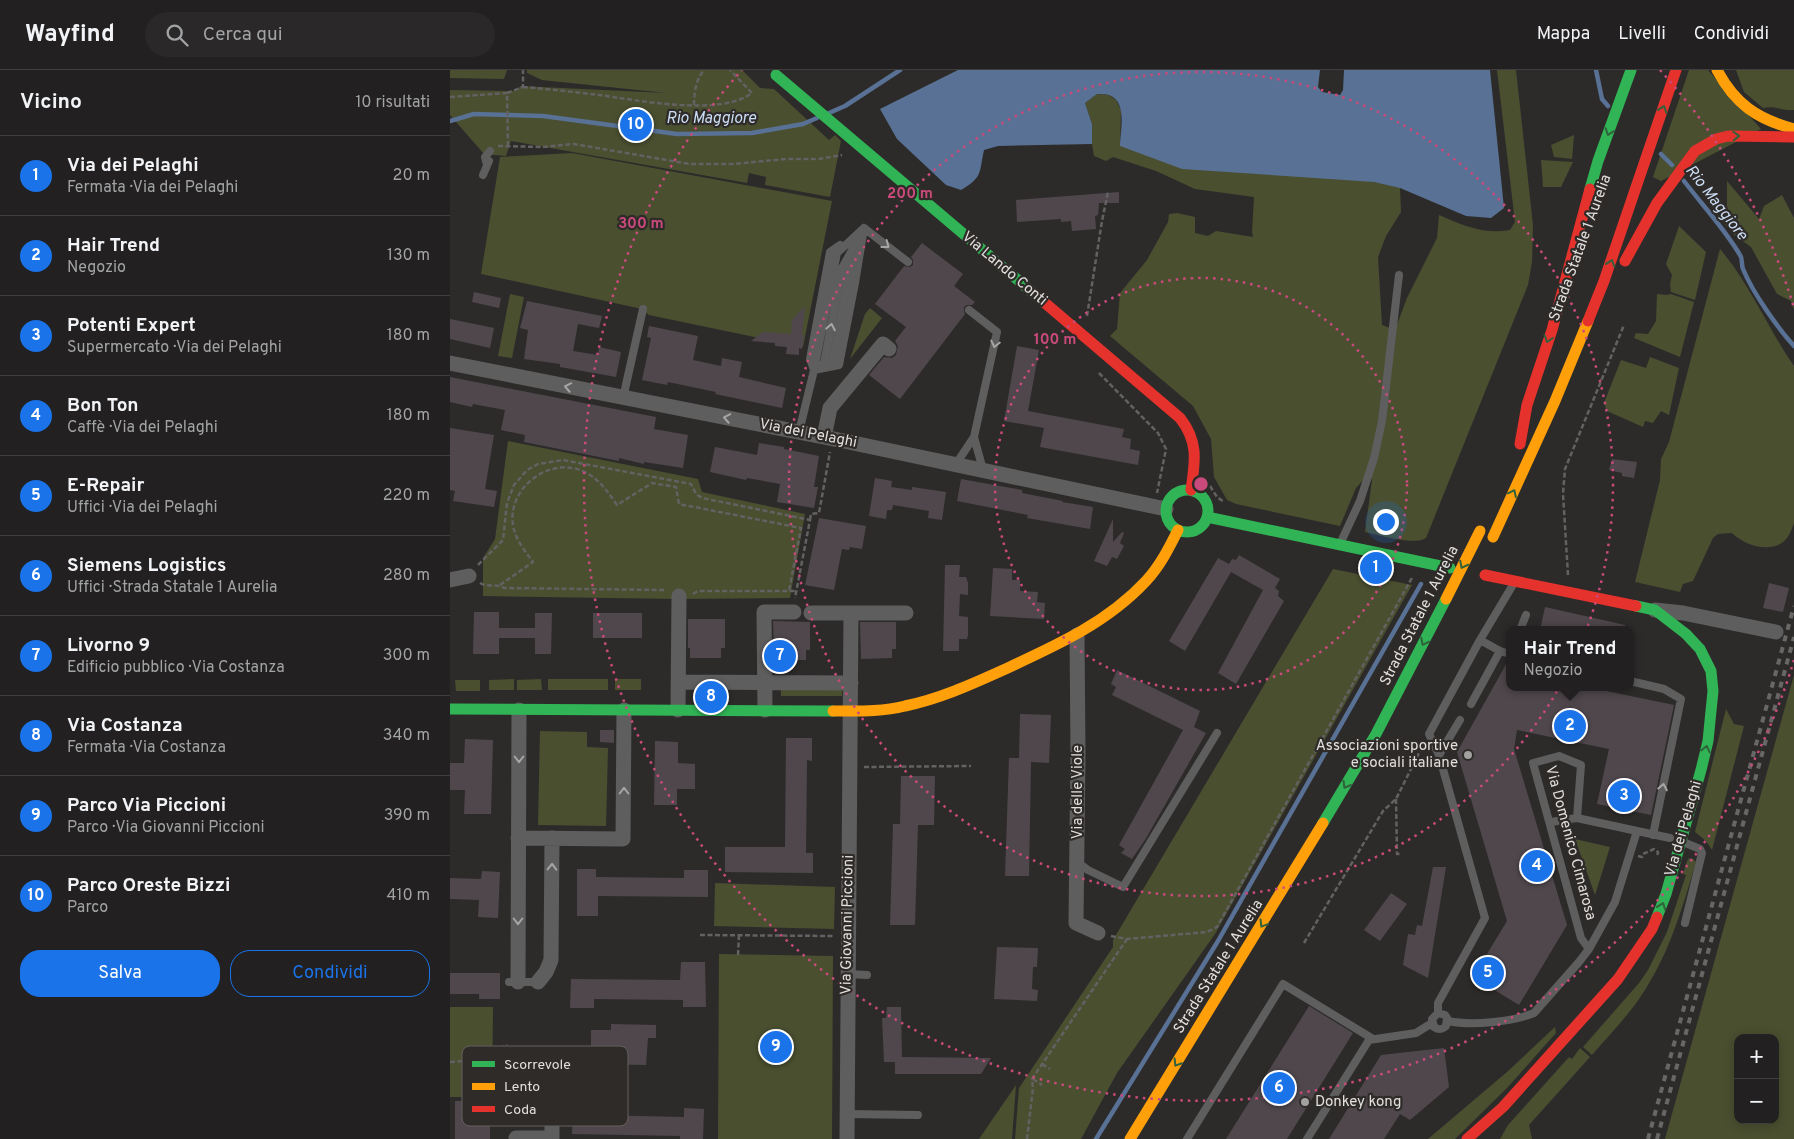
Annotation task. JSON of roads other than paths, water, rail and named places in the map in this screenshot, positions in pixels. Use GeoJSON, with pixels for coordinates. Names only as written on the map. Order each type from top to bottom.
{"type":"FeatureCollection","features":[{"type":"Feature","properties":{"kind":"main road"},"geometry":{"type":"LineString","coordinates":[[1520,444],[1527,405],[1552,330],[1596,170],[1631,70]]}},
{"type":"Feature","properties":{"kind":"main road"},"geometry":{"type":"LineString","coordinates":[[1491,541],[1526,468],[1583,334],[1610,264],[1676,70]]}},
{"type":"Feature","properties":{"kind":"main road"},"geometry":{"type":"LineString","coordinates":[[1717,70],[1726,88],[1745,108],[1769,122],[1794,129]]}},
{"type":"Feature","properties":{"kind":"main road","name":"Via Lando Conti"},"geometry":{"type":"LineString","coordinates":[[773,73],[1188,426],[1194,441],[1195,450],[1195,468],[1191,490]]}},
{"type":"Feature","properties":{"kind":"main road"},"geometry":{"type":"LineString","coordinates":[[1583,334],[1657,203],[1692,154],[1709,142],[1728,136],[1794,137]]}},
{"type":"Feature","properties":{"kind":"main road"},"geometry":{"type":"LineString","coordinates":[[1514,457],[1549,376]]}},
{"type":"Feature","properties":{"kind":"main road"},"geometry":{"type":"LineString","coordinates":[[1191,490],[1199,494],[1206,502],[1208,512],[1203,524],[1193,531],[1185,532],[1178,530],[1169,521],[1166,509],[1168,501],[1174,494],[1191,490]]}},
{"type":"Feature","properties":{"kind":"main road"},"geometry":{"type":"LineString","coordinates":[[1207,517],[1450,568]]}},
{"type":"Feature","properties":{"kind":"main road","name":"Strada Statale 1 Aurelia"},"geometry":{"type":"LineString","coordinates":[[1130,1139],[1241,960],[1362,758],[1482,527]]}},
{"type":"Feature","properties":{"kind":"main road"},"geometry":{"type":"LineString","coordinates":[[450,709],[851,711],[892,710],[910,707],[937,698],[1048,650],[1108,616],[1138,591],[1153,574],[1167,554],[1178,530]]}},
{"type":"Feature","properties":{"kind":"main road","name":"Strada Statale 1 Aurelia"},"geometry":{"type":"LineString","coordinates":[[1472,579],[1481,562]]}},
{"type":"Feature","properties":{"kind":"main road","name":"Via dei Pelaghi"},"geometry":{"type":"LineString","coordinates":[[1467,1139],[1503,1107],[1618,979],[1652,929],[1661,908],[1673,839],[1708,741],[1713,680],[1705,656],[1686,634],[1655,610],[1485,575]]}},
{"type":"Feature","properties":{"kind":"main road","name":"Via dei Pelaghi"},"geometry":{"type":"LineString","coordinates":[[1695,747],[1711,704]]}},
{"type":"Feature","properties":{"kind":"main road","name":"Via dei Pelaghi"},"geometry":{"type":"LineString","coordinates":[[1638,948],[1641,930],[1652,899]]}},
{"type":"Feature","properties":{"kind":"main road","name":"Via dei Pelaghi"},"geometry":{"type":"LineString","coordinates":[[1486,1139],[1503,1107]]}},
{"type":"Feature","properties":{"kind":"street"},"geometry":{"type":"LineString","coordinates":[[832,438],[830,408],[882,354]]}},
{"type":"Feature","properties":{"kind":"street","name":"Via dei Pelaghi"},"geometry":{"type":"LineString","coordinates":[[450,363],[832,438],[1166,509]]}},
{"type":"Feature","properties":{"kind":"street"},"geometry":{"type":"LineString","coordinates":[[450,580],[469,576]]}},
{"type":"Feature","properties":{"kind":"street"},"geometry":{"type":"LineString","coordinates":[[678,710],[679,596]]}},
{"type":"Feature","properties":{"kind":"street","name":"Via dei Pelaghi"},"geometry":{"type":"LineString","coordinates":[[1655,610],[1683,613],[1776,632]]}},
{"type":"Feature","properties":{"kind":"street"},"geometry":{"type":"LineString","coordinates":[[765,710],[764,612],[794,612]]}},
{"type":"Feature","properties":{"kind":"street"},"geometry":{"type":"LineString","coordinates":[[810,612],[906,613]]}},
{"type":"Feature","properties":{"kind":"street","name":"Via Giovanni Piccioni"},"geometry":{"type":"LineString","coordinates":[[847,1139],[851,613]]}},
{"type":"Feature","properties":{"kind":"street","name":"Via delle Viole"},"geometry":{"type":"LineString","coordinates":[[1077,635],[1076,923],[1098,933]]}},
{"type":"Feature","properties":{"kind":"street"},"geometry":{"type":"LineString","coordinates":[[678,682],[851,684]]}},
{"type":"Feature","properties":{"kind":"street"},"geometry":{"type":"LineString","coordinates":[[514,982],[519,710]]}},
{"type":"Feature","properties":{"kind":"street"},"geometry":{"type":"LineString","coordinates":[[518,838],[623,839],[624,710]]}},
{"type":"Feature","properties":{"kind":"street"},"geometry":{"type":"LineString","coordinates":[[538,982],[546,972],[551,960],[552,838]]}},
{"type":"Feature","properties":{"kind":"street"},"geometry":{"type":"LineString","coordinates":[[516,1139],[552,1139],[552,1126]]}},
{"type":"Feature","properties":{"kind":"lane"},"geometry":{"type":"LineString","coordinates":[[483,175],[488,163],[485,157],[490,151]]}},
{"type":"Feature","properties":{"kind":"lane"},"geometry":{"type":"LineString","coordinates":[[864,228],[908,262]]}},
{"type":"Feature","properties":{"kind":"lane"},"geometry":{"type":"LineString","coordinates":[[795,432],[814,370],[824,362],[842,268],[864,228]]}},
{"type":"Feature","properties":{"kind":"lane"},"geometry":{"type":"LineString","coordinates":[[814,370],[839,364],[864,228]]}},
{"type":"Feature","properties":{"kind":"lane"},"geometry":{"type":"LineString","coordinates":[[814,370],[810,359],[830,252],[864,228]]}},
{"type":"Feature","properties":{"kind":"lane"},"geometry":{"type":"LineString","coordinates":[[1340,544],[1360,501],[1374,458],[1382,421],[1399,276]]}},
{"type":"Feature","properties":{"kind":"lane"},"geometry":{"type":"LineString","coordinates":[[623,398],[642,309]]}},
{"type":"Feature","properties":{"kind":"lane"},"geometry":{"type":"LineString","coordinates":[[956,464],[974,437],[998,332],[969,310]]}},
{"type":"Feature","properties":{"kind":"lane"},"geometry":{"type":"LineString","coordinates":[[974,437],[983,470]]}},
{"type":"Feature","properties":{"kind":"lane"},"geometry":{"type":"LineString","coordinates":[[1438,1013],[1438,1003],[1485,918],[1439,755],[1428,734],[1515,581]]}},
{"type":"Feature","properties":{"kind":"lane"},"geometry":{"type":"LineString","coordinates":[[1522,626],[1526,615]]}},
{"type":"Feature","properties":{"kind":"lane"},"geometry":{"type":"LineString","coordinates":[[1480,640],[1500,652],[1506,653]]}},
{"type":"Feature","properties":{"kind":"lane"},"geometry":{"type":"LineString","coordinates":[[1471,704],[1500,652]]}},
{"type":"Feature","properties":{"kind":"lane"},"geometry":{"type":"LineString","coordinates":[[1634,682],[1664,689],[1681,699],[1653,835]]}},
{"type":"Feature","properties":{"kind":"lane"},"geometry":{"type":"LineString","coordinates":[[1439,755],[1460,720]]}},
{"type":"Feature","properties":{"kind":"lane"},"geometry":{"type":"LineString","coordinates":[[1077,862],[1088,870],[1123,887],[1217,734]]}},
{"type":"Feature","properties":{"kind":"lane","name":"Via Domenico Cimarosa"},"geometry":{"type":"LineString","coordinates":[[1373,1039],[1416,1033],[1432,1023],[1434,1027],[1443,1029],[1448,1021],[1465,1024],[1523,1017],[1534,1013],[1589,949],[1615,902],[1637,831],[1577,818],[1581,765],[1559,756],[1533,763],[1582,938],[1589,949]]}},
{"type":"Feature","properties":{"kind":"lane"},"geometry":{"type":"LineString","coordinates":[[1551,822],[1577,818]]}},
{"type":"Feature","properties":{"kind":"lane"},"geometry":{"type":"LineString","coordinates":[[1637,831],[1673,839],[1700,849],[1702,854],[1685,923]]}},
{"type":"Feature","properties":{"kind":"lane"},"geometry":{"type":"LineString","coordinates":[[848,974],[867,975]]}},
{"type":"Feature","properties":{"kind":"lane"},"geometry":{"type":"LineString","coordinates":[[514,982],[538,982]]}},
{"type":"Feature","properties":{"kind":"lane"},"geometry":{"type":"LineString","coordinates":[[1187,1139],[1283,984],[1373,1039]]}},
{"type":"Feature","properties":{"kind":"lane"},"geometry":{"type":"LineString","coordinates":[[1438,1013],[1445,1015],[1448,1021]]}},
{"type":"Feature","properties":{"kind":"lane"},"geometry":{"type":"LineString","coordinates":[[1432,1023],[1434,1015],[1438,1013]]}},
{"type":"Feature","properties":{"kind":"lane"},"geometry":{"type":"LineString","coordinates":[[1306,1139],[1369,1040],[1373,1039]]}},
{"type":"Feature","properties":{"kind":"lane"},"geometry":{"type":"LineString","coordinates":[[847,1114],[918,1116]]}},
{"type":"Feature","properties":{"kind":"water"},"geometry":{"type":"Polygon","coordinates":[[[958,70],[1320,70],[1318,87],[1322,92],[1340,95],[1343,90],[1344,70],[1490,70],[1504,208],[1491,218],[1466,216],[1400,188],[1374,182],[1182,169],[1120,146],[1122,118],[1119,104],[1109,95],[1101,94],[1097,94],[1085,103],[1092,124],[1092,144],[998,146],[984,150],[977,178],[961,190],[946,185],[897,139],[880,109],[958,70]]]}},
{"type":"Feature","properties":{"kind":"waterway","name":"Rio Maggiore"},"geometry":{"type":"LineString","coordinates":[[829,113],[845,106],[900,70]]}},
{"type":"Feature","properties":{"kind":"waterway","name":"Rio Maggiore"},"geometry":{"type":"LineString","coordinates":[[1596,70],[1602,99],[1608,106]]}},
{"type":"Feature","properties":{"kind":"waterway","name":"Rio Maggiore"},"geometry":{"type":"LineString","coordinates":[[450,121],[474,114],[543,116],[677,134],[752,133],[803,124],[817,118]]}},
{"type":"Feature","properties":{"kind":"waterway","name":"Rio Maggiore"},"geometry":{"type":"LineString","coordinates":[[1661,154],[1672,165]]}},
{"type":"Feature","properties":{"kind":"waterway","name":"Rio Maggiore"},"geometry":{"type":"LineString","coordinates":[[1684,181],[1734,245],[1741,257],[1743,269],[1759,299],[1794,346]]}},
{"type":"Feature","properties":{"kind":"waterway"},"geometry":{"type":"LineString","coordinates":[[1096,1139],[1218,941],[1421,584]]}},
{"type":"Feature","properties":{"kind":"railway"},"geometry":{"type":"LineString","coordinates":[[1648,1139],[1794,606]]}},
{"type":"Feature","properties":{"kind":"railway"},"geometry":{"type":"LineString","coordinates":[[1657,1139],[1794,637]]}},
{"type":"Feature","properties":{"kind":"place","name":"Parco Oreste Bizzi"},"geometry":{"type":"Point","coordinates":[636,125]}},
{"type":"Feature","properties":{"kind":"place","name":"Via dei Pelaghi"},"geometry":{"type":"Point","coordinates":[1376,568]}},
{"type":"Feature","properties":{"kind":"place","name":"Livorno 9"},"geometry":{"type":"Point","coordinates":[780,656]}},
{"type":"Feature","properties":{"kind":"place","name":"Via Costanza"},"geometry":{"type":"Point","coordinates":[711,697]}},
{"type":"Feature","properties":{"kind":"place","name":"Hair Trend"},"geometry":{"type":"Point","coordinates":[1570,726]}},
{"type":"Feature","properties":{"kind":"place","name":"Associazioni sportive e sociali italiane"},"geometry":{"type":"Point","coordinates":[1468,755]}},
{"type":"Feature","properties":{"kind":"place","name":"Potenti Expert"},"geometry":{"type":"Point","coordinates":[1624,796]}},
{"type":"Feature","properties":{"kind":"place","name":"Bon Ton"},"geometry":{"type":"Point","coordinates":[1537,866]}},
{"type":"Feature","properties":{"kind":"place","name":"E-Repair"},"geometry":{"type":"Point","coordinates":[1488,973]}},
{"type":"Feature","properties":{"kind":"place","name":"Parco Via Piccioni"},"geometry":{"type":"Point","coordinates":[776,1047]}},
{"type":"Feature","properties":{"kind":"place","name":"Siemens Logistics"},"geometry":{"type":"Point","coordinates":[1279,1088]}},
{"type":"Feature","properties":{"kind":"place","name":"Donkey kong"},"geometry":{"type":"Point","coordinates":[1305,1102]}}]}
